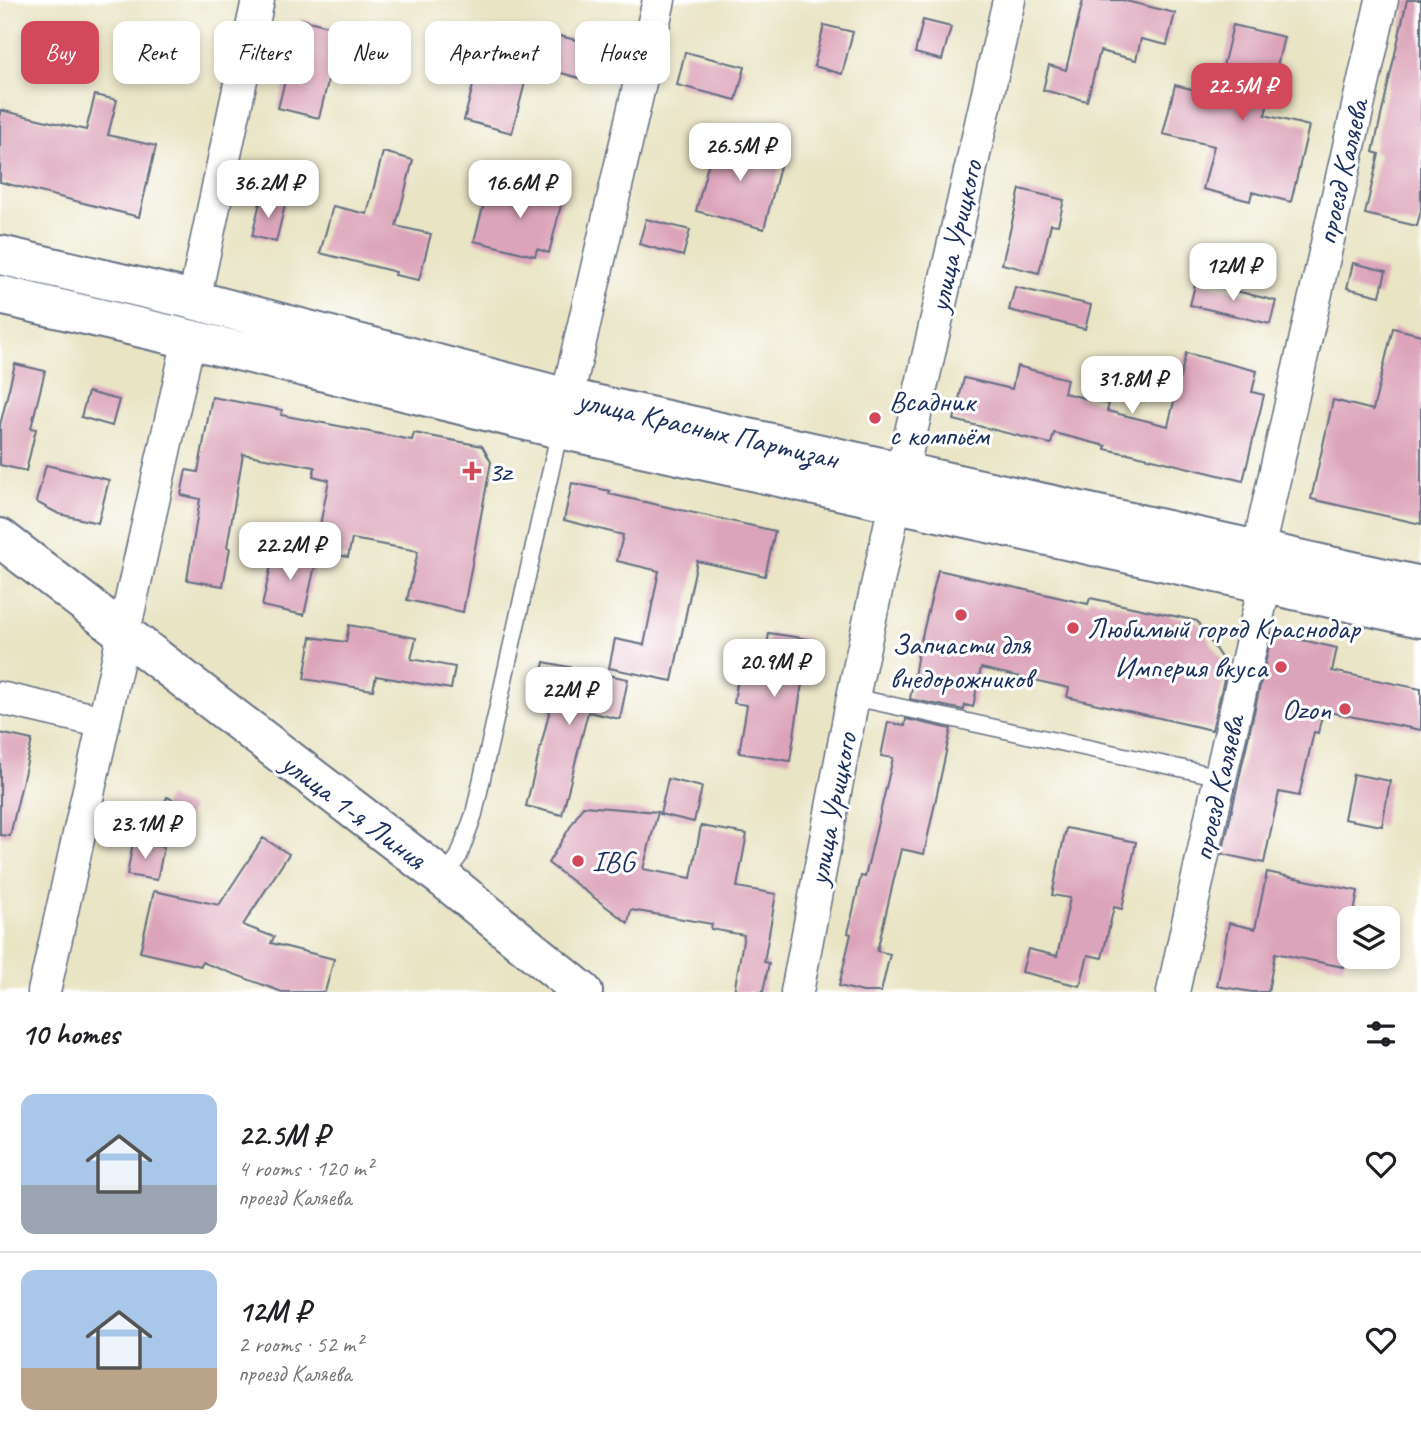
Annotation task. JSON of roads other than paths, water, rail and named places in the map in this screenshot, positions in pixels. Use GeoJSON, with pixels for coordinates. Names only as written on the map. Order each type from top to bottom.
{"type":"FeatureCollection","features":[{"type":"Feature","properties":{"kind":"main road","name":"улица Красных Партизан"},"geometry":{"type":"LineString","coordinates":[[0,255],[194,300],[564,414]]}},
{"type":"Feature","properties":{"kind":"main road","name":"улица Красных Партизан"},"geometry":{"type":"LineString","coordinates":[[0,295],[189,339],[564,414],[1262,567],[1421,586]]}},
{"type":"Feature","properties":{"kind":"main road","name":"улица 1-я Линия"},"geometry":{"type":"LineString","coordinates":[[0,538],[443,878],[583,992]]}},
{"type":"Feature","properties":{"kind":"main road","name":"улица Красных Партизан"},"geometry":{"type":"LineString","coordinates":[[1262,567],[1421,618]]}},
{"type":"Feature","properties":{"kind":"street"},"geometry":{"type":"LineString","coordinates":[[194,300],[258,0]]}},
{"type":"Feature","properties":{"kind":"street"},"geometry":{"type":"LineString","coordinates":[[564,414],[659,0]]}},
{"type":"Feature","properties":{"kind":"street","name":"улица Урицкого"},"geometry":{"type":"LineString","coordinates":[[797,992],[853,697],[1009,0]]}},
{"type":"Feature","properties":{"kind":"street","name":"проезд Каляева"},"geometry":{"type":"LineString","coordinates":[[1173,992],[1221,777],[1262,567],[1382,0]]}},
{"type":"Feature","properties":{"kind":"street"},"geometry":{"type":"LineString","coordinates":[[44,992],[189,339]]}},
{"type":"Feature","properties":{"kind":"street"},"geometry":{"type":"LineString","coordinates":[[0,698],[104,722]]}},
{"type":"Feature","properties":{"kind":"lane"},"geometry":{"type":"LineString","coordinates":[[443,878],[459,856],[474,814],[564,414]]}},
{"type":"Feature","properties":{"kind":"lane"},"geometry":{"type":"LineString","coordinates":[[853,697],[1221,777]]}},
{"type":"Feature","properties":{"kind":"place","name":"Всадник с компьём"},"geometry":{"type":"Point","coordinates":[875,418]}},
{"type":"Feature","properties":{"kind":"place","name":"3z"},"geometry":{"type":"Point","coordinates":[472,471]}},
{"type":"Feature","properties":{"kind":"place","name":"Запчасти для внедорожников"},"geometry":{"type":"Point","coordinates":[961,615]}},
{"type":"Feature","properties":{"kind":"place","name":"Любимый город Краснодар"},"geometry":{"type":"Point","coordinates":[1073,628]}},
{"type":"Feature","properties":{"kind":"place","name":"Империя вкуса"},"geometry":{"type":"Point","coordinates":[1281,667]}},
{"type":"Feature","properties":{"kind":"place","name":"Ozon"},"geometry":{"type":"Point","coordinates":[1345,709]}},
{"type":"Feature","properties":{"kind":"place","name":"IBG"},"geometry":{"type":"Point","coordinates":[578,861]}}]}
